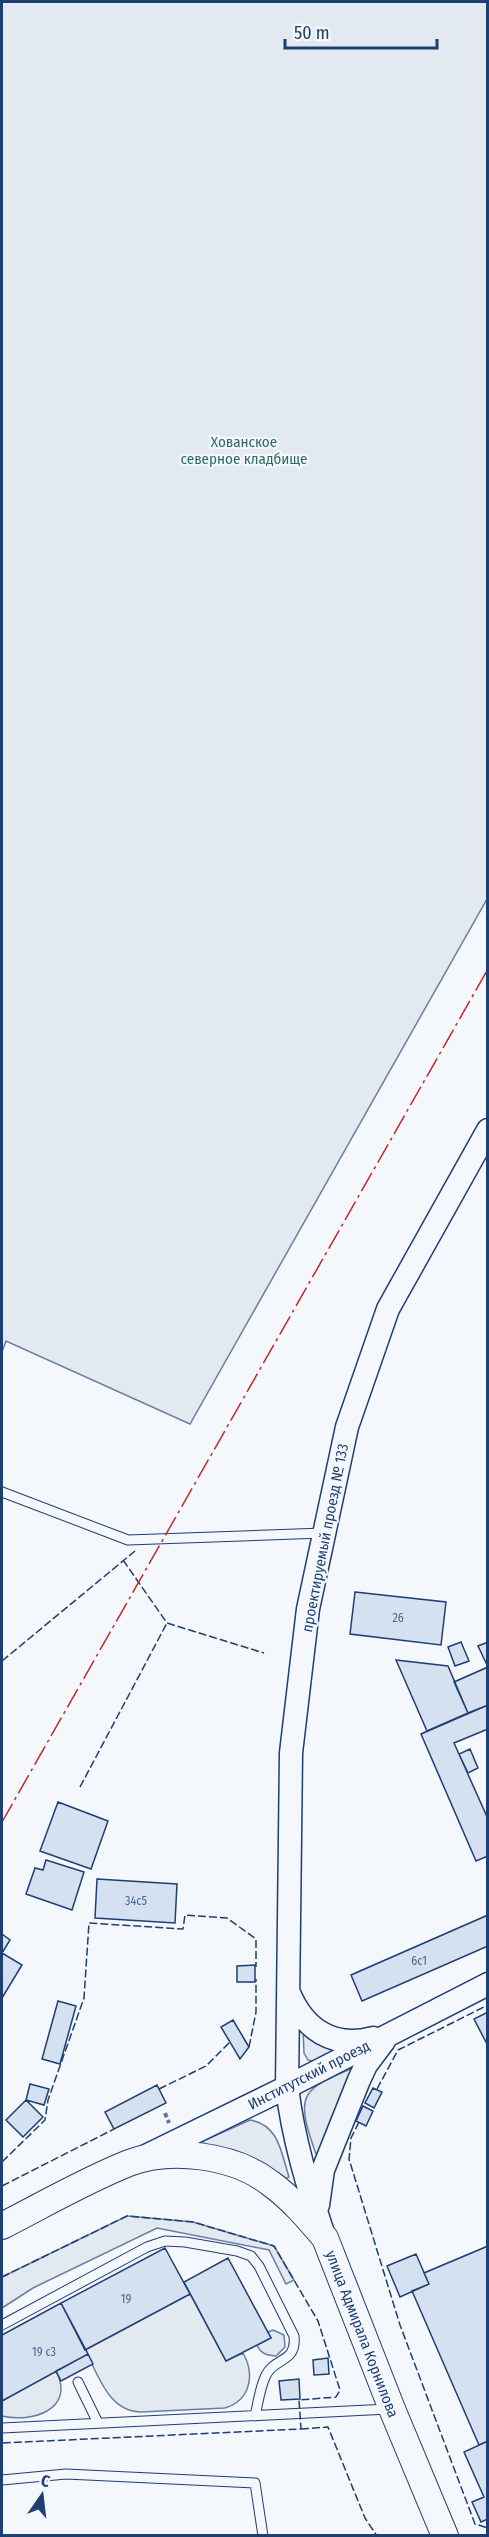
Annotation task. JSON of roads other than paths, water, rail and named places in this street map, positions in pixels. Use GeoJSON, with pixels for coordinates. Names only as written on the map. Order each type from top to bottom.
{"type":"FeatureCollection","features":[{"type":"Feature","properties":{"kind":"main road","name":"улица Адмирала Корнилова"},"geometry":{"type":"LineString","coordinates":[[2,2226],[130,2163],[159,2156],[186,2156],[216,2160],[242,2168],[268,2181],[321,2227],[392,2409],[445,2535]]}},
{"type":"Feature","properties":{"kind":"street","name":"проектируемый проезд № 133"},"geometry":{"type":"LineString","coordinates":[[321,2227],[290,2119],[287,2087],[291,1753],[308,1609],[347,1427],[388,1309],[488,1130]]}},
{"type":"Feature","properties":{"kind":"street","name":"Институтский проезд"},"geometry":{"type":"LineString","coordinates":[[130,2163],[287,2087],[488,1984]]}},
{"type":"Feature","properties":{"kind":"street"},"geometry":{"type":"LineString","coordinates":[[289,1993],[296,2009],[313,2029],[340,2041],[360,2042],[392,2033]]}},
{"type":"Feature","properties":{"kind":"street"},"geometry":{"type":"LineString","coordinates":[[321,2227],[317,2199],[323,2170],[366,2065],[392,2033]]}},
{"type":"Feature","properties":{"kind":"lane"},"geometry":{"type":"LineString","coordinates":[[2,1492],[128,1540],[324,1533]]}},
{"type":"Feature","properties":{"kind":"lane"},"geometry":{"type":"LineString","coordinates":[[2,2325],[147,2247],[165,2241],[185,2242],[244,2253],[259,2266],[294,2336],[295,2344],[289,2357],[268,2372],[255,2416]]}},
{"type":"Feature","properties":{"kind":"lane"},"geometry":{"type":"LineString","coordinates":[[78,2382],[98,2423]]}},
{"type":"Feature","properties":{"kind":"lane"},"geometry":{"type":"LineString","coordinates":[[2,2428],[392,2409]]}},
{"type":"Feature","properties":{"kind":"lane"},"geometry":{"type":"LineString","coordinates":[[2,2480],[66,2474],[255,2483],[263,2535]]}},
{"type":"Feature","properties":{"kind":"park label","name":"Хованское северное кладбище"},"geometry":{"type":"Point","coordinates":[244,450]}}]}
